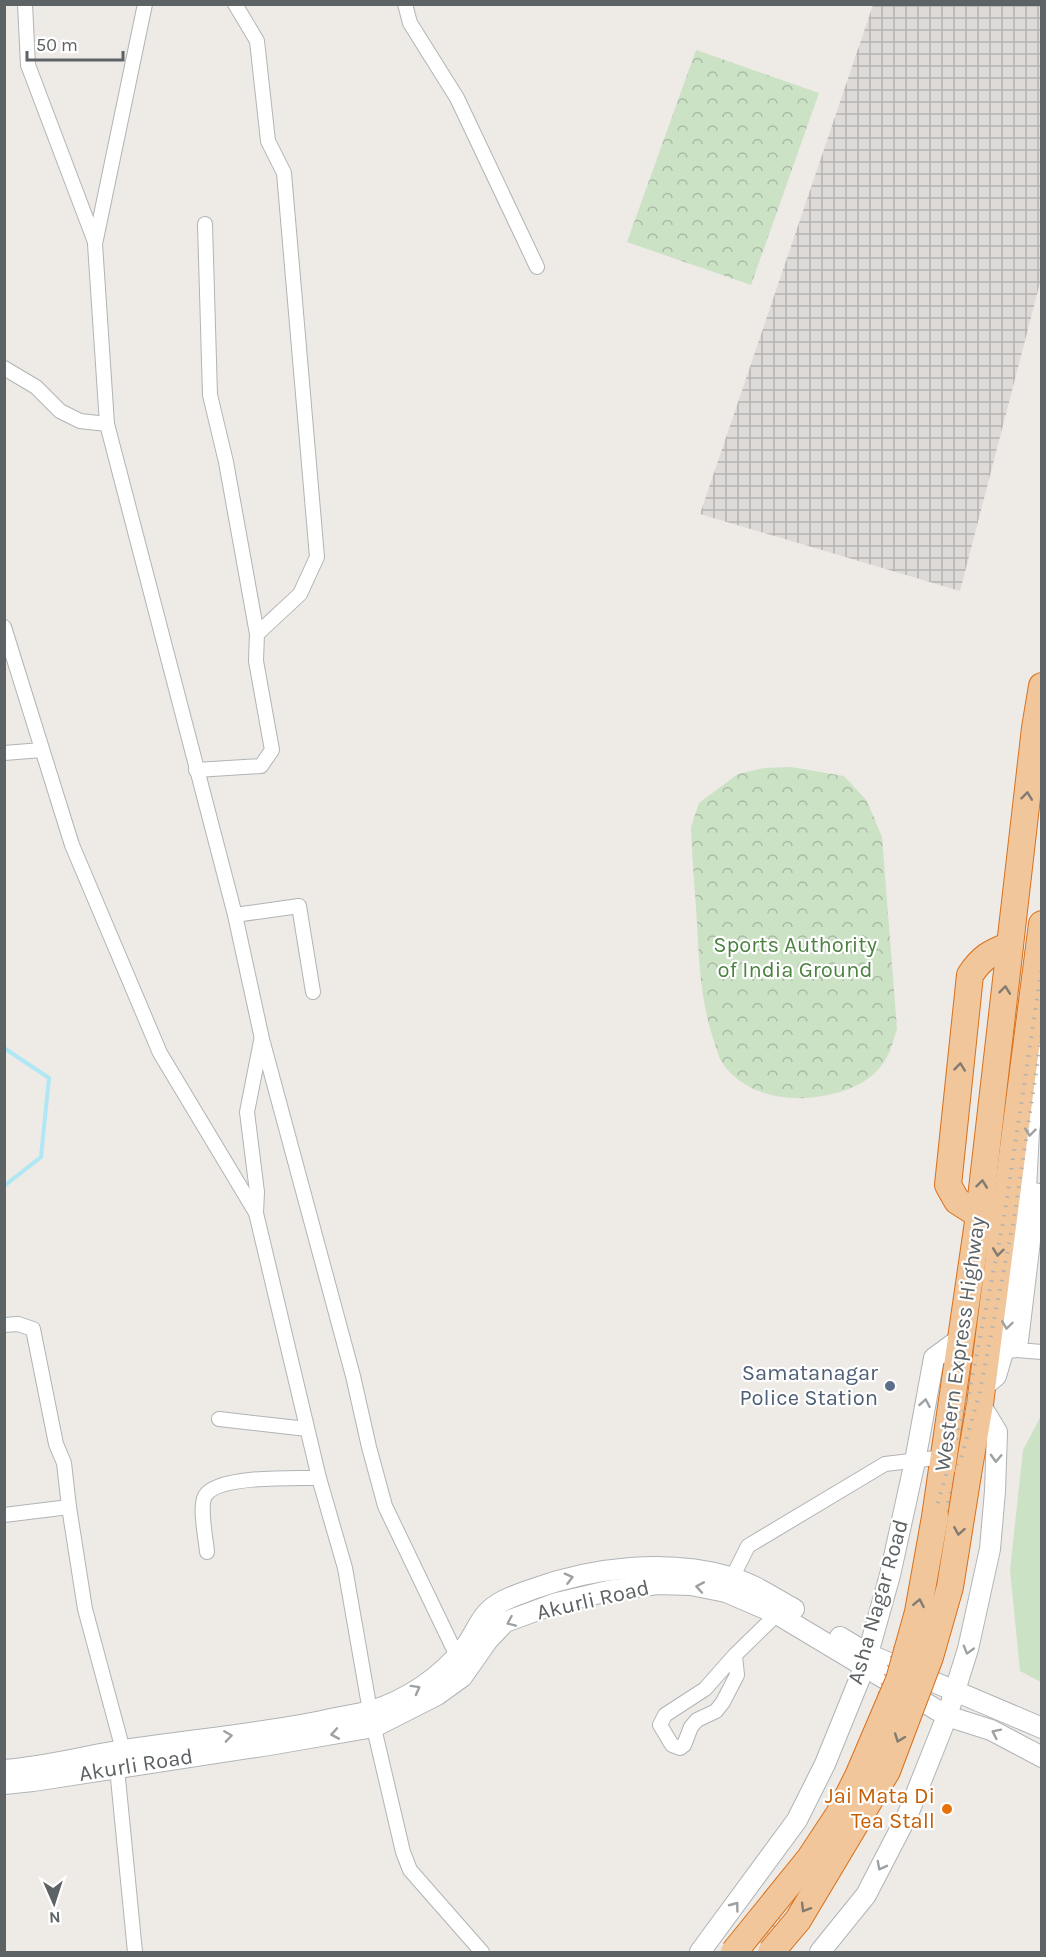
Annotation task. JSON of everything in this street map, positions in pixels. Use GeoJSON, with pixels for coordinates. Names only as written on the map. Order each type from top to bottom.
{"type":"FeatureCollection","features":[{"type":"Feature","properties":{"kind":"highway","name":"Western Express Highway"},"geometry":{"type":"LineString","coordinates":[[734,1953],[810,1858],[839,1814],[858,1776],[899,1680],[918,1612],[935,1517],[979,1215],[1041,686]]}},
{"type":"Feature","properties":{"kind":"highway","name":"Western Express Highway"},"geometry":{"type":"LineString","coordinates":[[771,1953],[798,1920],[887,1772],[930,1656],[950,1587],[981,1396],[1002,1351],[1041,924]]}},
{"type":"Feature","properties":{"kind":"highway"},"geometry":{"type":"LineString","coordinates":[[979,1215],[957,1201],[948,1185],[970,975],[980,961],[991,952],[1010,945]]}},
{"type":"Feature","properties":{"kind":"highway"},"geometry":{"type":"LineString","coordinates":[[957,1095],[992,1100]]}},
{"type":"Feature","properties":{"kind":"street"},"geometry":{"type":"LineString","coordinates":[[25,4],[28,64],[96,244]]}},
{"type":"Feature","properties":{"kind":"street"},"geometry":{"type":"LineString","coordinates":[[145,4],[96,244],[107,424],[235,915],[262,1039],[353,1376],[385,1506],[457,1656]]}},
{"type":"Feature","properties":{"kind":"street"},"geometry":{"type":"LineString","coordinates":[[235,4],[257,40],[268,141],[284,173],[317,557],[300,594],[257,634]]}},
{"type":"Feature","properties":{"kind":"street"},"geometry":{"type":"LineString","coordinates":[[405,4],[410,23],[457,98],[537,267]]}},
{"type":"Feature","properties":{"kind":"street"},"geometry":{"type":"LineString","coordinates":[[196,770],[261,766],[272,750],[256,661],[257,634],[226,462],[210,396],[204,224]]}},
{"type":"Feature","properties":{"kind":"street"},"geometry":{"type":"LineString","coordinates":[[4,368],[36,387],[60,411],[80,421],[107,424]]}},
{"type":"Feature","properties":{"kind":"street"},"geometry":{"type":"LineString","coordinates":[[4,627],[72,845],[160,1053],[256,1214]]}},
{"type":"Feature","properties":{"kind":"street"},"geometry":{"type":"LineString","coordinates":[[4,753],[42,750]]}},
{"type":"Feature","properties":{"kind":"street"},"geometry":{"type":"LineString","coordinates":[[235,915],[299,906],[313,992]]}},
{"type":"Feature","properties":{"kind":"street"},"geometry":{"type":"LineString","coordinates":[[262,1039],[247,1112],[257,1192],[256,1214],[319,1478],[345,1568],[372,1719],[397,1831],[410,1870],[482,1953]]}},
{"type":"Feature","properties":{"kind":"street"},"geometry":{"type":"LineString","coordinates":[[1041,1053],[1029,1131],[1036,1186],[1002,1351],[1041,1352]]}},
{"type":"Feature","properties":{"kind":"street"},"geometry":{"type":"LineString","coordinates":[[4,1325],[18,1324],[33,1329],[56,1444],[64,1463],[86,1609],[120,1759],[135,1953]]}},
{"type":"Feature","properties":{"kind":"street","name":"Asha Nagar Road"},"geometry":{"type":"LineString","coordinates":[[700,1953],[797,1820],[825,1764],[866,1661],[890,1575],[915,1461],[933,1358],[960,1339]]}},
{"type":"Feature","properties":{"kind":"street"},"geometry":{"type":"LineString","coordinates":[[820,1953],[866,1895],[908,1814],[946,1716],[968,1649],[990,1549],[997,1432],[981,1396]]}},
{"type":"Feature","properties":{"kind":"street"},"geometry":{"type":"LineString","coordinates":[[219,1419],[307,1429]]}},
{"type":"Feature","properties":{"kind":"street"},"geometry":{"type":"LineString","coordinates":[[729,1584],[748,1546],[885,1464],[944,1457]]}},
{"type":"Feature","properties":{"kind":"street"},"geometry":{"type":"LineString","coordinates":[[207,1552],[202,1504],[206,1494],[216,1488],[262,1478],[319,1478]]}},
{"type":"Feature","properties":{"kind":"street"},"geometry":{"type":"LineString","coordinates":[[4,1515],[69,1507]]}},
{"type":"Feature","properties":{"kind":"street","name":"Akurli Road"},"geometry":{"type":"LineString","coordinates":[[372,1719],[390,1703],[431,1681],[465,1647],[486,1614],[506,1598],[602,1570],[694,1569],[798,1611],[946,1716],[991,1730],[1041,1757]]}},
{"type":"Feature","properties":{"kind":"street","name":"Akurli Road"},"geometry":{"type":"LineString","coordinates":[[4,1784],[33,1782],[120,1759],[287,1728],[372,1719],[437,1695],[462,1677],[488,1640],[505,1622],[557,1604],[608,1591],[657,1584],[729,1584],[777,1614],[866,1661],[955,1690],[1002,1713],[1041,1728]]}},
{"type":"Feature","properties":{"kind":"street"},"geometry":{"type":"LineString","coordinates":[[735,1655],[737,1675],[723,1702],[716,1711],[697,1720],[691,1727],[684,1745],[680,1748],[672,1745],[660,1725],[664,1715],[705,1689],[735,1655],[777,1614]]}},
{"type":"Feature","properties":{"kind":"street","name":"Akurli Road"},"geometry":{"type":"LineString","coordinates":[[4,1770],[120,1759]]}},
{"type":"Feature","properties":{"kind":"shaded area"},"geometry":{"type":"Polygon","coordinates":[[[873,5],[1041,5],[1041,279],[960,591],[700,514],[873,5]]]}},
{"type":"Feature","properties":{"kind":"green space"},"geometry":{"type":"Polygon","coordinates":[[[696,50],[819,93],[751,285],[627,242],[696,50]]]}},
{"type":"Feature","properties":{"kind":"green space","name":"Sports Authority of India Ground"},"geometry":{"type":"Polygon","coordinates":[[[791,767],[844,776],[867,801],[882,837],[897,1029],[891,1049],[883,1064],[869,1078],[852,1088],[808,1098],[780,1097],[753,1088],[730,1072],[720,1059],[710,1029],[702,984],[692,851],[691,827],[699,803],[738,774],[764,768],[791,767]]]}},
{"type":"Feature","properties":{"kind":"green space"},"geometry":{"type":"Polygon","coordinates":[[[1041,1416],[1041,1682],[1020,1671],[1010,1570],[1023,1450],[1041,1416]]]}},
{"type":"Feature","properties":{"kind":"waterway"},"geometry":{"type":"LineString","coordinates":[[4,1048],[49,1078],[41,1157],[4,1186]]}},
{"type":"Feature","properties":{"kind":"railway"},"geometry":{"type":"LineString","coordinates":[[760,1952],[819,1842],[864,1739],[905,1619],[969,1393],[1004,1218],[1042,966]]}},
{"type":"Feature","properties":{"kind":"railway"},"geometry":{"type":"LineString","coordinates":[[771,1952],[827,1846],[873,1742],[914,1622],[979,1395],[1014,1219],[1042,1033]]}},
{"type":"Feature","properties":{"kind":"place","name":"Samatanagar Police Station"},"geometry":{"type":"Point","coordinates":[890,1386]}},
{"type":"Feature","properties":{"kind":"place","name":"Jai Mata Di Tea Stall"},"geometry":{"type":"Point","coordinates":[947,1809]}}]}
